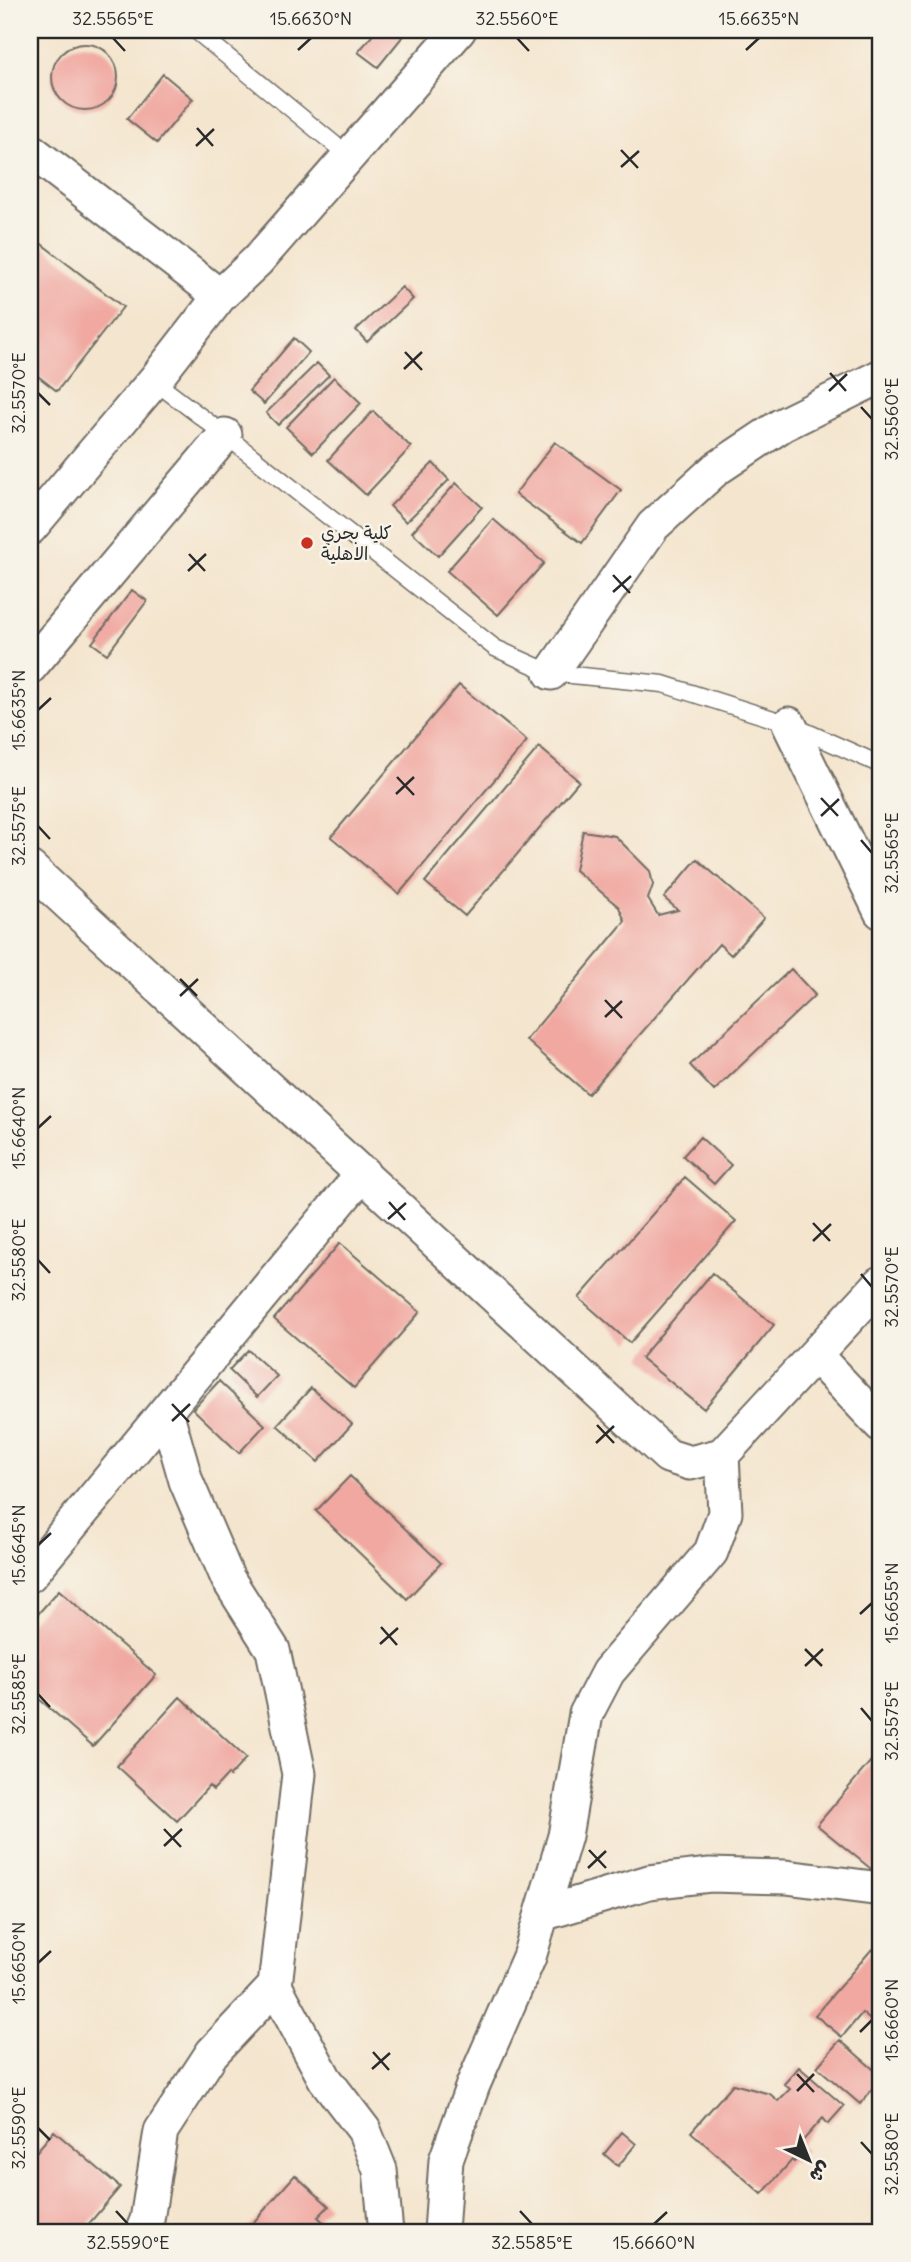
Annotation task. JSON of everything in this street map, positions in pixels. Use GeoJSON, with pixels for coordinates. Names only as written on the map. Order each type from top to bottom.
{"type":"FeatureCollection","features":[{"type":"Feature","properties":{"kind":"street"},"geometry":{"type":"LineString","coordinates":[[30,528],[154,381],[220,296],[258,260],[458,30]]}},
{"type":"Feature","properties":{"kind":"street"},"geometry":{"type":"LineString","coordinates":[[30,150],[220,296]]}},
{"type":"Feature","properties":{"kind":"street"},"geometry":{"type":"LineString","coordinates":[[551,673],[653,526],[716,469],[782,425],[881,376]]}},
{"type":"Feature","properties":{"kind":"street"},"geometry":{"type":"LineString","coordinates":[[30,667],[225,435]]}},
{"type":"Feature","properties":{"kind":"street"},"geometry":{"type":"LineString","coordinates":[[789,724],[881,912]]}},
{"type":"Feature","properties":{"kind":"street"},"geometry":{"type":"LineString","coordinates":[[30,868],[668,1456],[690,1463],[722,1455],[881,1283]]}},
{"type":"Feature","properties":{"kind":"street"},"geometry":{"type":"LineString","coordinates":[[30,1575],[363,1173]]}},
{"type":"Feature","properties":{"kind":"street"},"geometry":{"type":"LineString","coordinates":[[816,1356],[881,1425]]}},
{"type":"Feature","properties":{"kind":"street"},"geometry":{"type":"LineString","coordinates":[[166,1411],[186,1480],[228,1579],[273,1650],[299,1774],[275,1986],[325,2080],[364,2130],[380,2170],[386,2232]]}},
{"type":"Feature","properties":{"kind":"street"},"geometry":{"type":"LineString","coordinates":[[441,2232],[446,2160],[473,2085],[529,1957],[565,1836],[586,1714],[608,1672],[711,1552],[725,1513],[722,1455]]}},
{"type":"Feature","properties":{"kind":"street"},"geometry":{"type":"LineString","coordinates":[[542,1914],[649,1882],[710,1875],[786,1877],[881,1889]]}},
{"type":"Feature","properties":{"kind":"street"},"geometry":{"type":"LineString","coordinates":[[142,2232],[147,2220],[162,2131],[212,2053],[275,1986]]}},
{"type":"Feature","properties":{"kind":"lane"},"geometry":{"type":"LineString","coordinates":[[195,30],[350,157]]}},
{"type":"Feature","properties":{"kind":"lane"},"geometry":{"type":"LineString","coordinates":[[154,381],[495,648],[551,673],[663,684],[789,724],[881,765]]}},
{"type":"Feature","properties":{"kind":"building"},"geometry":{"type":"Polygon","coordinates":[[[377,30],[408,30],[378,67],[358,52],[377,30]]]}},
{"type":"Feature","properties":{"kind":"building"},"geometry":{"type":"Polygon","coordinates":[[[79,44],[91,44],[109,53],[116,64],[116,90],[109,101],[98,108],[79,110],[66,105],[57,96],[52,83],[52,71],[57,58],[66,49],[79,44]]]}},
{"type":"Feature","properties":{"kind":"building"},"geometry":{"type":"Polygon","coordinates":[[[163,74],[193,99],[157,143],[127,119],[163,74]]]}},
{"type":"Feature","properties":{"kind":"building"},"geometry":{"type":"Polygon","coordinates":[[[30,235],[123,307],[57,391],[30,370],[30,235]]]}},
{"type":"Feature","properties":{"kind":"building"},"geometry":{"type":"Polygon","coordinates":[[[402,287],[413,299],[367,342],[356,330],[402,287]]]}},
{"type":"Feature","properties":{"kind":"building"},"geometry":{"type":"Polygon","coordinates":[[[294,338],[309,352],[264,404],[249,391],[294,338]]]}},
{"type":"Feature","properties":{"kind":"building"},"geometry":{"type":"Polygon","coordinates":[[[317,363],[329,375],[278,425],[266,413],[317,363]]]}},
{"type":"Feature","properties":{"kind":"building"},"geometry":{"type":"Polygon","coordinates":[[[334,377],[361,403],[313,453],[286,427],[334,377]]]}},
{"type":"Feature","properties":{"kind":"building"},"geometry":{"type":"Polygon","coordinates":[[[373,411],[411,447],[366,495],[328,460],[373,411]]]}},
{"type":"Feature","properties":{"kind":"building"},"geometry":{"type":"Polygon","coordinates":[[[555,442],[621,490],[582,543],[515,494],[555,442]]]}},
{"type":"Feature","properties":{"kind":"building"},"geometry":{"type":"Polygon","coordinates":[[[433,463],[449,480],[406,522],[390,506],[433,463]]]}},
{"type":"Feature","properties":{"kind":"building"},"geometry":{"type":"Polygon","coordinates":[[[456,483],[482,507],[438,556],[412,532],[456,483]]]}},
{"type":"Feature","properties":{"kind":"building"},"geometry":{"type":"Polygon","coordinates":[[[493,519],[544,563],[498,615],[447,571],[493,519]]]}},
{"type":"Feature","properties":{"kind":"building"},"geometry":{"type":"Polygon","coordinates":[[[132,590],[147,601],[107,654],[92,643],[132,590]]]}},
{"type":"Feature","properties":{"kind":"building"},"geometry":{"type":"Polygon","coordinates":[[[459,685],[527,741],[399,894],[331,837],[459,685]]]}},
{"type":"Feature","properties":{"kind":"building"},"geometry":{"type":"Polygon","coordinates":[[[539,747],[579,781],[465,916],[425,882],[539,747]]]}},
{"type":"Feature","properties":{"kind":"building"},"geometry":{"type":"Polygon","coordinates":[[[583,831],[615,836],[650,871],[653,885],[648,899],[658,915],[678,910],[664,898],[697,859],[764,918],[731,955],[719,944],[588,1094],[526,1040],[625,921],[619,907],[575,870],[583,831]]]}},
{"type":"Feature","properties":{"kind":"building"},"geometry":{"type":"Polygon","coordinates":[[[791,969],[815,995],[714,1091],[690,1065],[791,969]]]}},
{"type":"Feature","properties":{"kind":"building"},"geometry":{"type":"Polygon","coordinates":[[[700,1137],[731,1165],[714,1184],[683,1156],[700,1137]]]}},
{"type":"Feature","properties":{"kind":"building"},"geometry":{"type":"Polygon","coordinates":[[[685,1177],[736,1221],[630,1343],[579,1298],[685,1177]]]}},
{"type":"Feature","properties":{"kind":"building"},"geometry":{"type":"Polygon","coordinates":[[[340,1243],[420,1312],[354,1388],[274,1319],[340,1243]]]}},
{"type":"Feature","properties":{"kind":"building"},"geometry":{"type":"Polygon","coordinates":[[[712,1273],[774,1325],[704,1409],[641,1358],[712,1273]]]}},
{"type":"Feature","properties":{"kind":"building"},"geometry":{"type":"Polygon","coordinates":[[[248,1350],[277,1376],[257,1397],[229,1370],[248,1350]]]}},
{"type":"Feature","properties":{"kind":"building"},"geometry":{"type":"Polygon","coordinates":[[[219,1381],[265,1425],[239,1453],[193,1409],[219,1381]]]}},
{"type":"Feature","properties":{"kind":"building"},"geometry":{"type":"Polygon","coordinates":[[[311,1388],[352,1424],[318,1462],[277,1425],[311,1388]]]}},
{"type":"Feature","properties":{"kind":"building"},"geometry":{"type":"Polygon","coordinates":[[[350,1476],[441,1563],[407,1599],[316,1511],[350,1476]]]}},
{"type":"Feature","properties":{"kind":"building"},"geometry":{"type":"Polygon","coordinates":[[[59,1590],[156,1675],[93,1746],[30,1691],[30,1623],[59,1590]]]}},
{"type":"Feature","properties":{"kind":"building"},"geometry":{"type":"Polygon","coordinates":[[[180,1697],[246,1758],[213,1790],[209,1786],[177,1821],[117,1766],[180,1697]]]}},
{"type":"Feature","properties":{"kind":"building"},"geometry":{"type":"Polygon","coordinates":[[[881,1749],[881,1877],[817,1825],[881,1749]]]}},
{"type":"Feature","properties":{"kind":"building"},"geometry":{"type":"Polygon","coordinates":[[[872,1949],[881,1957],[881,2029],[862,2013],[842,2037],[815,2015],[872,1949]]]}},
{"type":"Feature","properties":{"kind":"building"},"geometry":{"type":"Polygon","coordinates":[[[840,2040],[881,2076],[860,2104],[817,2067],[840,2040]]]}},
{"type":"Feature","properties":{"kind":"building"},"geometry":{"type":"Polygon","coordinates":[[[799,2067],[844,2106],[828,2124],[823,2118],[799,2145],[805,2150],[794,2162],[792,2160],[762,2194],[691,2132],[733,2084],[770,2094],[778,2101],[790,2089],[784,2084],[799,2067]]]}},
{"type":"Feature","properties":{"kind":"building"},"geometry":{"type":"Polygon","coordinates":[[[54,2131],[120,2187],[82,2232],[30,2232],[30,2159],[54,2131]]]}},
{"type":"Feature","properties":{"kind":"building"},"geometry":{"type":"Polygon","coordinates":[[[622,2132],[636,2144],[618,2166],[604,2154],[622,2132]]]}},
{"type":"Feature","properties":{"kind":"building"},"geometry":{"type":"Polygon","coordinates":[[[295,2175],[329,2206],[318,2217],[333,2231],[245,2232],[295,2175]]]}},
{"type":"Feature","properties":{"kind":"place","name":"كلية بحري الاهلية"},"geometry":{"type":"Point","coordinates":[307,543]}}]}
